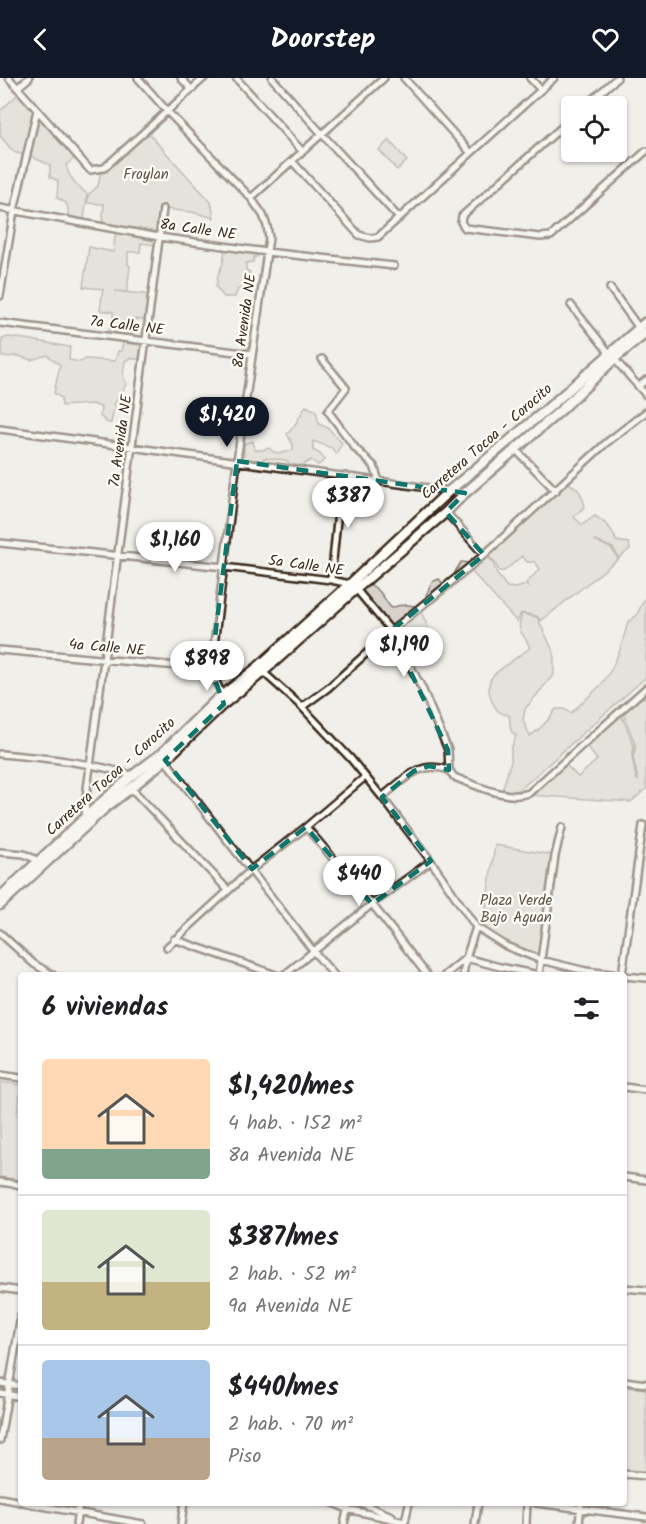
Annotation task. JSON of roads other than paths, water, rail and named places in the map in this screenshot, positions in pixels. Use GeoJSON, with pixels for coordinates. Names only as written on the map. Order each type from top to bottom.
{"type":"FeatureCollection","features":[{"type":"Feature","properties":{"kind":"main road","name":"Carretera Tocoa - Corocito"},"geometry":{"type":"LineString","coordinates":[[353,587],[449,491],[644,328]]}},
{"type":"Feature","properties":{"kind":"main road","name":"Carretera Tocoa - Corocito"},"geometry":{"type":"LineString","coordinates":[[0,897],[85,822],[132,776],[261,669],[353,587],[446,512],[561,410],[612,356]]}},
{"type":"Feature","properties":{"kind":"main road","name":"Carretera Tocoa - Corocito"},"geometry":{"type":"LineString","coordinates":[[85,822],[165,760],[224,699]]}},
{"type":"Feature","properties":{"kind":"main road","name":"Carretera Tocoa - Corocito"},"geometry":{"type":"LineString","coordinates":[[0,905],[41,862]]}},
{"type":"Feature","properties":{"kind":"street"},"geometry":{"type":"LineString","coordinates":[[9,78],[90,170],[104,168],[204,78]]}},
{"type":"Feature","properties":{"kind":"street"},"geometry":{"type":"LineString","coordinates":[[17,88],[29,78]]}},
{"type":"Feature","properties":{"kind":"street"},"geometry":{"type":"LineString","coordinates":[[138,78],[251,198],[384,78]]}},
{"type":"Feature","properties":{"kind":"street"},"geometry":{"type":"LineString","coordinates":[[181,78],[191,89]]}},
{"type":"Feature","properties":{"kind":"street"},"geometry":{"type":"LineString","coordinates":[[236,78],[302,151]]}},
{"type":"Feature","properties":{"kind":"street"},"geometry":{"type":"LineString","coordinates":[[272,78],[399,218]]}},
{"type":"Feature","properties":{"kind":"street"},"geometry":{"type":"LineString","coordinates":[[404,78],[470,152]]}},
{"type":"Feature","properties":{"kind":"street"},"geometry":{"type":"LineString","coordinates":[[530,78],[541,90]]}},
{"type":"Feature","properties":{"kind":"street"},"geometry":{"type":"LineString","coordinates":[[292,161],[359,235],[370,238],[378,237],[554,78]]}},
{"type":"Feature","properties":{"kind":"street"},"geometry":{"type":"LineString","coordinates":[[596,96],[617,78]]}},
{"type":"Feature","properties":{"kind":"street"},"geometry":{"type":"LineString","coordinates":[[0,296],[14,211],[37,110]]}},
{"type":"Feature","properties":{"kind":"street"},"geometry":{"type":"LineString","coordinates":[[561,128],[462,216],[461,222],[465,228],[540,237],[551,236],[646,151]]}},
{"type":"Feature","properties":{"kind":"street","name":"8a Avenida NE"},"geometry":{"type":"LineString","coordinates":[[211,669],[237,461],[269,238],[263,215],[251,198]]}},
{"type":"Feature","properties":{"kind":"street","name":"8a Calle NE"},"geometry":{"type":"LineString","coordinates":[[0,208],[159,237],[394,266]]}},
{"type":"Feature","properties":{"kind":"street","name":"7a Avenida NE"},"geometry":{"type":"LineString","coordinates":[[85,822],[103,659],[163,209]]}},
{"type":"Feature","properties":{"kind":"street"},"geometry":{"type":"LineString","coordinates":[[610,288],[644,328]]}},
{"type":"Feature","properties":{"kind":"street"},"geometry":{"type":"LineString","coordinates":[[571,305],[646,395]]}},
{"type":"Feature","properties":{"kind":"street","name":"7a Calle NE"},"geometry":{"type":"LineString","coordinates":[[0,322],[252,354]]}},
{"type":"Feature","properties":{"kind":"street"},"geometry":{"type":"LineString","coordinates":[[322,359],[346,388],[328,411],[356,449],[374,466],[379,481]]}},
{"type":"Feature","properties":{"kind":"street"},"geometry":{"type":"LineString","coordinates":[[639,386],[646,380]]}},
{"type":"Feature","properties":{"kind":"street"},"geometry":{"type":"LineString","coordinates":[[302,707],[328,688],[391,631],[484,555],[606,443],[646,412]]}},
{"type":"Feature","properties":{"kind":"street"},"geometry":{"type":"LineString","coordinates":[[0,429],[465,494]]}},
{"type":"Feature","properties":{"kind":"street"},"geometry":{"type":"LineString","coordinates":[[516,450],[555,491]]}},
{"type":"Feature","properties":{"kind":"street"},"geometry":{"type":"LineString","coordinates":[[331,580],[338,511],[345,476]]}},
{"type":"Feature","properties":{"kind":"street"},"geometry":{"type":"LineString","coordinates":[[446,512],[484,555]]}},
{"type":"Feature","properties":{"kind":"street","name":"5a Calle NE"},"geometry":{"type":"LineString","coordinates":[[0,543],[331,580],[353,587]]}},
{"type":"Feature","properties":{"kind":"street"},"geometry":{"type":"LineString","coordinates":[[353,587],[391,631],[422,688],[448,750],[449,770],[454,777],[499,793],[514,795],[529,793],[646,688]]}},
{"type":"Feature","properties":{"kind":"street","name":"4a Calle NE"},"geometry":{"type":"LineString","coordinates":[[0,650],[211,669]]}},
{"type":"Feature","properties":{"kind":"street"},"geometry":{"type":"LineString","coordinates":[[211,669],[224,699]]}},
{"type":"Feature","properties":{"kind":"street"},"geometry":{"type":"LineString","coordinates":[[261,669],[337,743],[431,861],[476,927],[506,946],[541,960],[595,972]]}},
{"type":"Feature","properties":{"kind":"street"},"geometry":{"type":"LineString","coordinates":[[0,754],[40,757],[90,765],[142,780]]}},
{"type":"Feature","properties":{"kind":"street"},"geometry":{"type":"LineString","coordinates":[[165,760],[331,972]]}},
{"type":"Feature","properties":{"kind":"street"},"geometry":{"type":"LineString","coordinates":[[382,797],[414,771],[429,766],[449,770]]}},
{"type":"Feature","properties":{"kind":"street"},"geometry":{"type":"LineString","coordinates":[[167,947],[252,869],[365,777]]}},
{"type":"Feature","properties":{"kind":"street"},"geometry":{"type":"LineString","coordinates":[[131,788],[228,890]]}},
{"type":"Feature","properties":{"kind":"street"},"geometry":{"type":"LineString","coordinates":[[622,972],[643,825]]}},
{"type":"Feature","properties":{"kind":"street"},"geometry":{"type":"LineString","coordinates":[[306,827],[372,904],[425,972]]}},
{"type":"Feature","properties":{"kind":"street"},"geometry":{"type":"LineString","coordinates":[[539,972],[555,856],[562,827]]}},
{"type":"Feature","properties":{"kind":"street"},"geometry":{"type":"LineString","coordinates":[[0,852],[24,854],[41,862]]}},
{"type":"Feature","properties":{"kind":"street"},"geometry":{"type":"LineString","coordinates":[[288,972],[372,904],[431,861]]}},
{"type":"Feature","properties":{"kind":"street"},"geometry":{"type":"LineString","coordinates":[[464,972],[476,927]]}},
{"type":"Feature","properties":{"kind":"street"},"geometry":{"type":"LineString","coordinates":[[0,933],[34,964],[48,972]]}},
{"type":"Feature","properties":{"kind":"street"},"geometry":{"type":"LineString","coordinates":[[174,939],[268,972]]}},
{"type":"Feature","properties":{"kind":"street"},"geometry":{"type":"LineString","coordinates":[[449,972],[466,958]]}},
{"type":"Feature","properties":{"kind":"street"},"geometry":{"type":"LineString","coordinates":[[466,958],[524,972]]}},
{"type":"Feature","properties":{"kind":"street"},"geometry":{"type":"LineString","coordinates":[[627,976],[646,978]]}},
{"type":"Feature","properties":{"kind":"street"},"geometry":{"type":"LineString","coordinates":[[0,1075],[18,1078]]}},
{"type":"Feature","properties":{"kind":"street"},"geometry":{"type":"LineString","coordinates":[[627,1087],[646,1090]]}},
{"type":"Feature","properties":{"kind":"street"},"geometry":{"type":"LineString","coordinates":[[627,1177],[646,1180]]}},
{"type":"Feature","properties":{"kind":"street"},"geometry":{"type":"LineString","coordinates":[[0,1182],[18,1185]]}},
{"type":"Feature","properties":{"kind":"street"},"geometry":{"type":"LineString","coordinates":[[0,1288],[18,1291]]}},
{"type":"Feature","properties":{"kind":"street"},"geometry":{"type":"LineString","coordinates":[[627,1288],[646,1290]]}},
{"type":"Feature","properties":{"kind":"street"},"geometry":{"type":"LineString","coordinates":[[0,1440],[18,1349]]}},
{"type":"Feature","properties":{"kind":"street"},"geometry":{"type":"LineString","coordinates":[[627,1381],[646,1384]]}},
{"type":"Feature","properties":{"kind":"street"},"geometry":{"type":"LineString","coordinates":[[0,1383],[18,1385]]}},
{"type":"Feature","properties":{"kind":"street"},"geometry":{"type":"LineString","coordinates":[[0,1393],[18,1397]]}},
{"type":"Feature","properties":{"kind":"street"},"geometry":{"type":"LineString","coordinates":[[627,1474],[646,1476]]}},
{"type":"Feature","properties":{"kind":"street"},"geometry":{"type":"LineString","coordinates":[[0,1498],[18,1502]]}},
{"type":"Feature","properties":{"kind":"street"},"geometry":{"type":"LineString","coordinates":[[39,1506],[143,1524]]}},
{"type":"Feature","properties":{"kind":"street"},"geometry":{"type":"LineString","coordinates":[[76,1524],[78,1506]]}},
{"type":"Feature","properties":{"kind":"street"},"geometry":{"type":"LineString","coordinates":[[181,1524],[184,1506]]}},
{"type":"Feature","properties":{"kind":"street"},"geometry":{"type":"LineString","coordinates":[[344,1524],[348,1506],[407,1523]]}},
{"type":"Feature","properties":{"kind":"street"},"geometry":{"type":"LineString","coordinates":[[368,1506],[407,1523]]}},
{"type":"Feature","properties":{"kind":"street"},"geometry":{"type":"LineString","coordinates":[[407,1523],[409,1506]]}},
{"type":"Feature","properties":{"kind":"street"},"geometry":{"type":"LineString","coordinates":[[475,1524],[478,1506]]}},
{"type":"Feature","properties":{"kind":"street"},"geometry":{"type":"LineString","coordinates":[[526,1524],[527,1506]]}},
{"type":"Feature","properties":{"kind":"street"},"geometry":{"type":"LineString","coordinates":[[579,1524],[581,1506],[646,1517]]}},
{"type":"Feature","properties":{"kind":"park label","name":"Froylan"},"geometry":{"type":"Point","coordinates":[146,175]}},
{"type":"Feature","properties":{"kind":"park label","name":"Plaza Verde Bajo Aguan"},"geometry":{"type":"Point","coordinates":[516,910]}}]}
